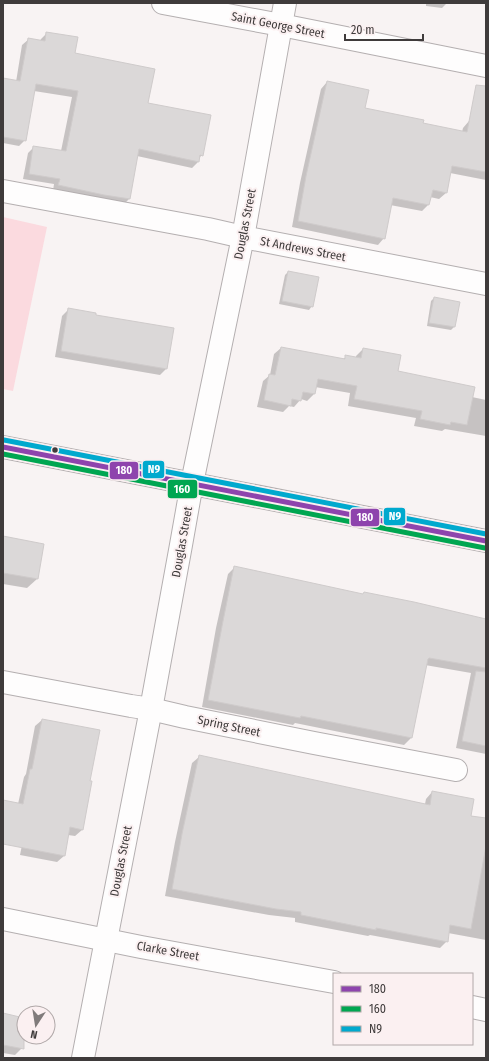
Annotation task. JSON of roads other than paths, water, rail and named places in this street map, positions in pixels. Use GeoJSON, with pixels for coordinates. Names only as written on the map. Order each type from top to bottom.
{"type":"FeatureCollection","features":[{"type":"Feature","properties":{"kind":"street","name":"Saint George Street"},"geometry":{"type":"LineString","coordinates":[[163,3],[486,66]]}},
{"type":"Feature","properties":{"kind":"street","name":"Douglas Street"},"geometry":{"type":"LineString","coordinates":[[83,1058],[192,483],[243,237],[285,3]]}},
{"type":"Feature","properties":{"kind":"street","name":"St Andrews Street"},"geometry":{"type":"LineString","coordinates":[[3,191],[208,229],[486,284]]}},
{"type":"Feature","properties":{"kind":"street"},"geometry":{"type":"LineString","coordinates":[[3,447],[486,541]]}},
{"type":"Feature","properties":{"kind":"street","name":"Spring Street"},"geometry":{"type":"LineString","coordinates":[[3,682],[150,709],[314,743],[456,770]]}},
{"type":"Feature","properties":{"kind":"street","name":"Clarke Street"},"geometry":{"type":"LineString","coordinates":[[3,919],[333,982]]}},
{"type":"Feature","properties":{"kind":"street"},"geometry":{"type":"LineString","coordinates":[[473,1008],[486,1010]]}}]}
